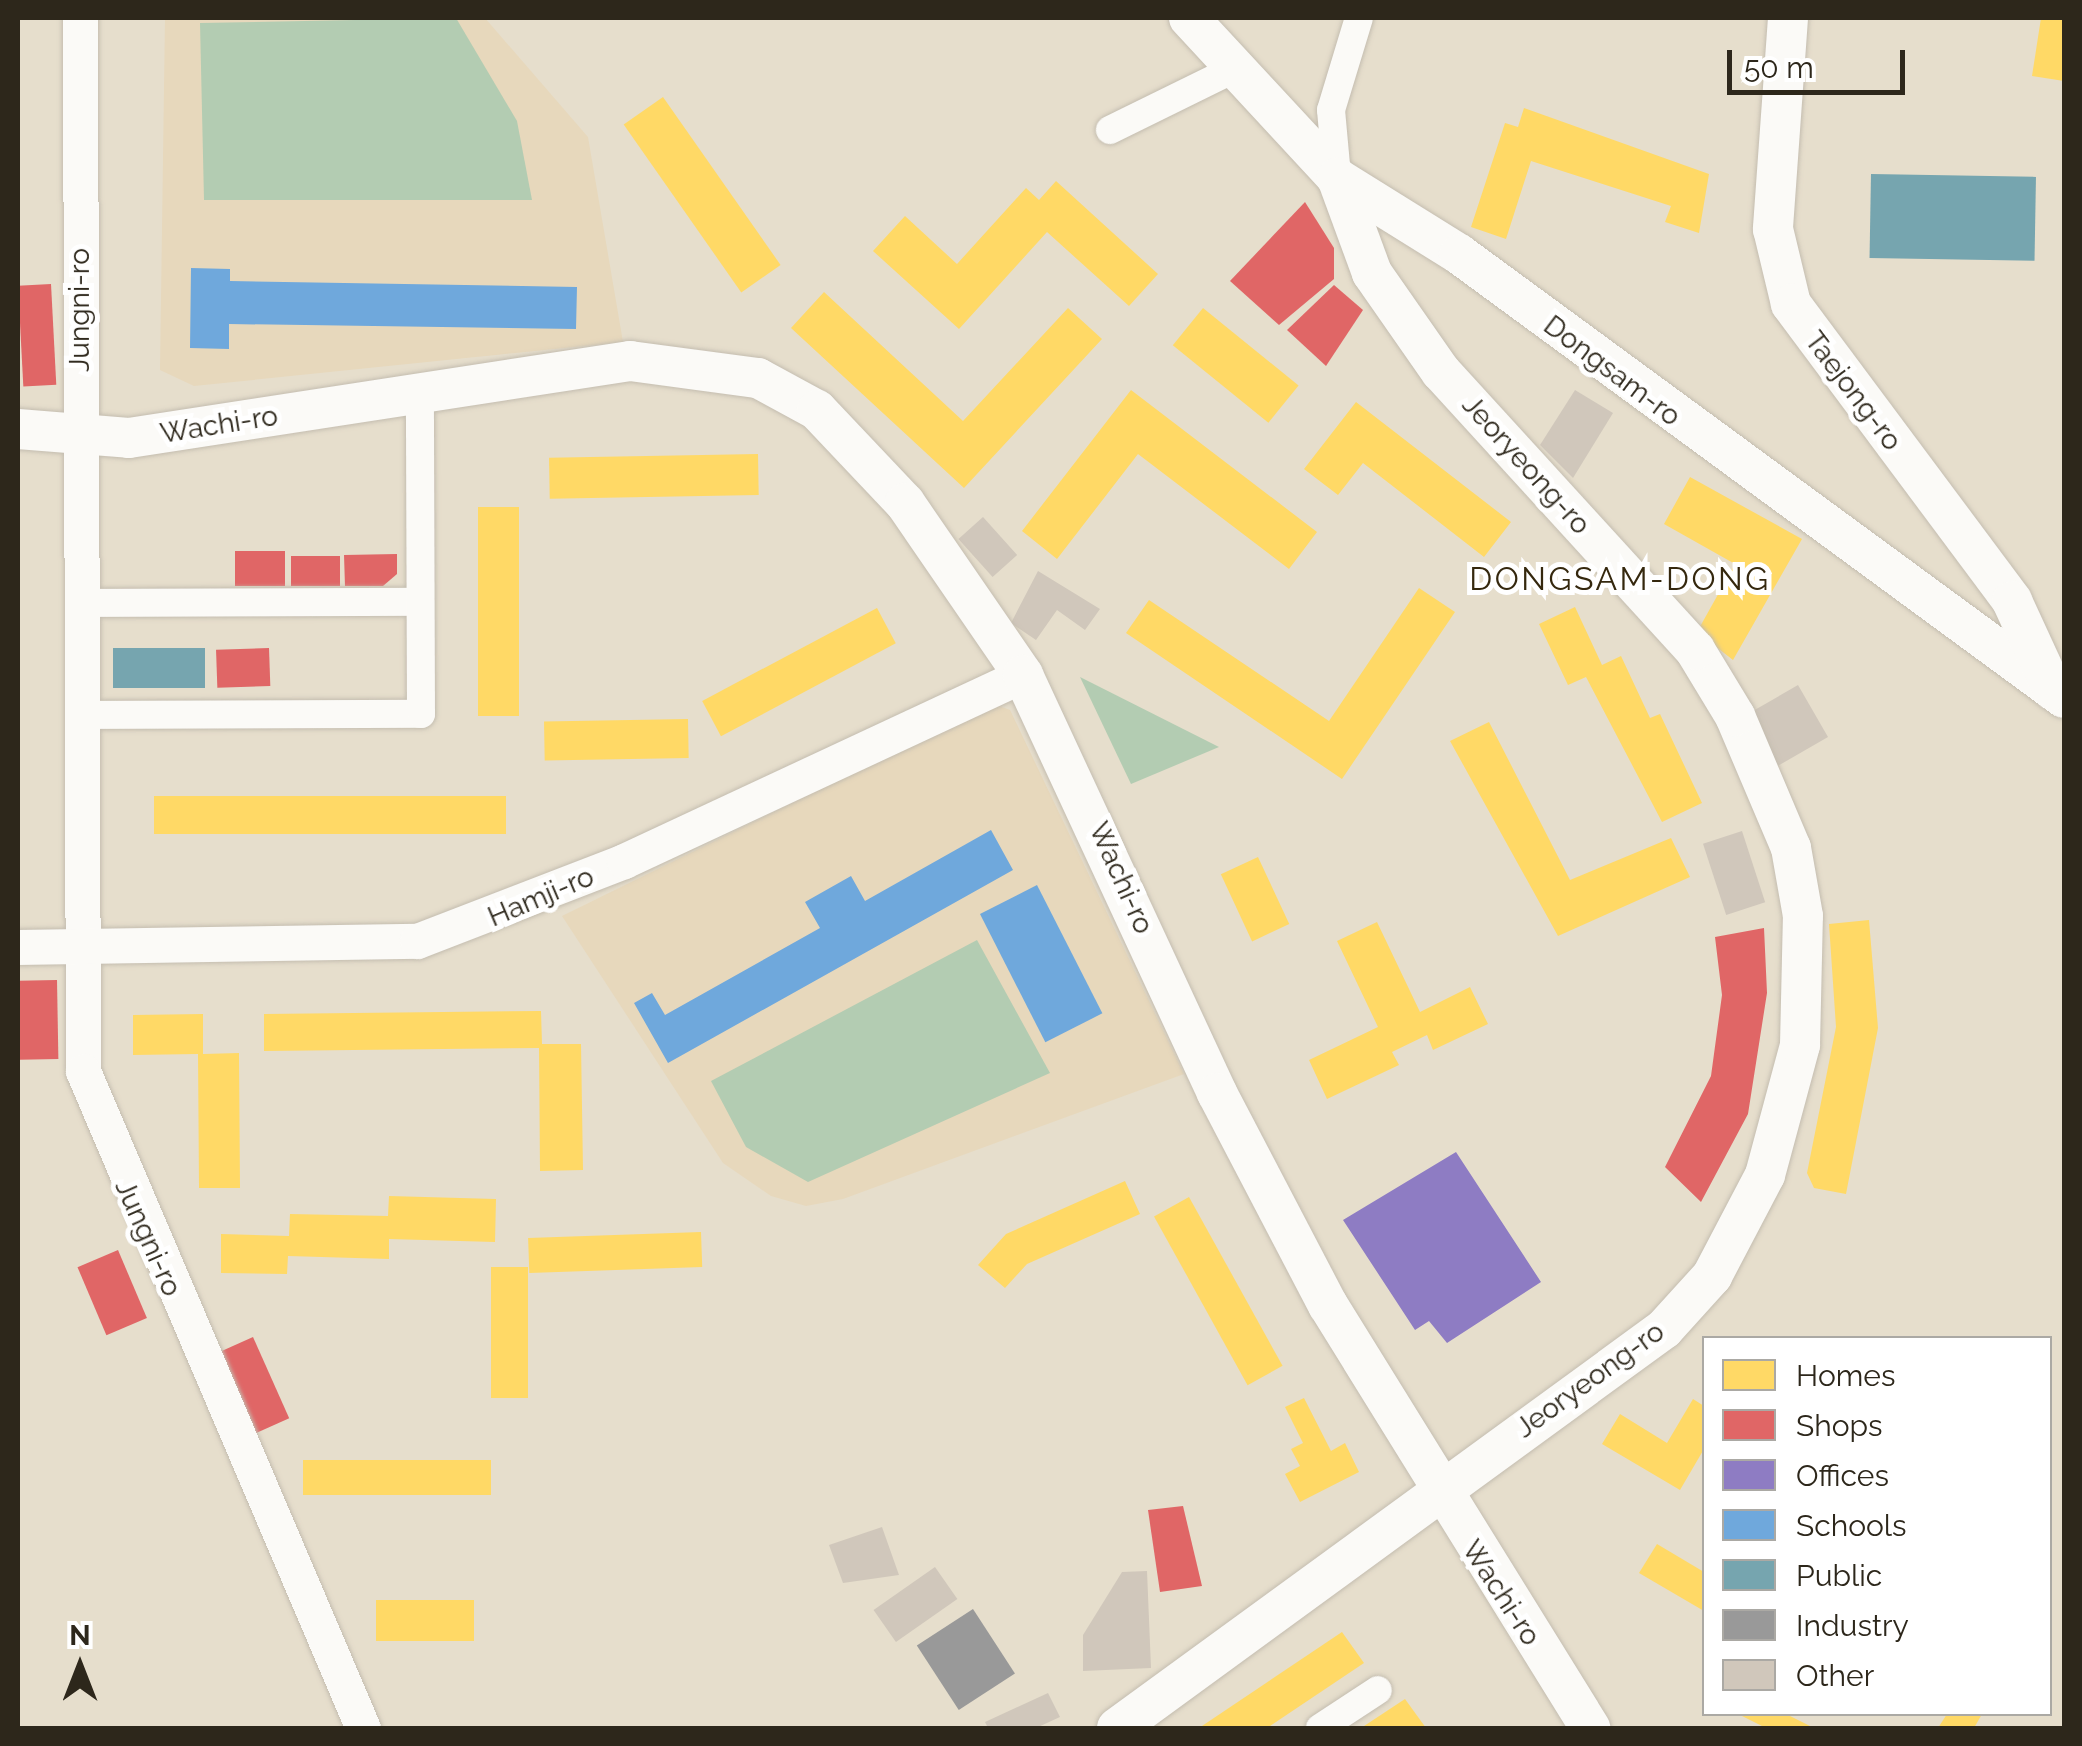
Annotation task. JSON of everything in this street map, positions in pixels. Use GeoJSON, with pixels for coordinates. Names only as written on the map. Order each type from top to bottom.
{"type":"FeatureCollection","features":[{"type":"Feature","properties":{"kind":"main road","name":"Dongsam-ro"},"geometry":{"type":"LineString","coordinates":[[1189,18],[1338,178],[1459,254],[1899,572],[2063,707]]}},
{"type":"Feature","properties":{"kind":"main road","name":"Taejong-ro"},"geometry":{"type":"LineString","coordinates":[[1788,18],[1773,230],[1791,304],[2012,601],[2063,707]]}},
{"type":"Feature","properties":{"kind":"main road","name":"Jeoryeong-ro"},"geometry":{"type":"LineString","coordinates":[[1118,1728],[1435,1491],[1664,1329],[1712,1276],[1788,1110],[1800,1045],[1803,916],[1767,780],[1695,650],[1441,372],[1372,273],[1338,178]]}},
{"type":"Feature","properties":{"kind":"main road","name":"Wachi-ro"},"geometry":{"type":"LineString","coordinates":[[18,429],[81,441],[630,362],[716,370],[792,393],[905,504],[1023,675],[1217,1093],[1435,1491],[1590,1728]]}},
{"type":"Feature","properties":{"kind":"street","name":"Jungni-ro"},"geometry":{"type":"LineString","coordinates":[[80,18],[83,1071],[96,1119],[362,1728]]}},
{"type":"Feature","properties":{"kind":"street"},"geometry":{"type":"LineString","coordinates":[[1338,178],[1330,110],[1359,18]]}},
{"type":"Feature","properties":{"kind":"street"},"geometry":{"type":"LineString","coordinates":[[1110,130],[1236,68]]}},
{"type":"Feature","properties":{"kind":"street"},"geometry":{"type":"LineString","coordinates":[[81,715],[420,714],[420,394]]}},
{"type":"Feature","properties":{"kind":"street"},"geometry":{"type":"LineString","coordinates":[[81,602],[420,602]]}},
{"type":"Feature","properties":{"kind":"street","name":"Hamji-ro"},"geometry":{"type":"LineString","coordinates":[[18,947],[84,950],[417,942],[624,861],[1023,675]]}},
{"type":"Feature","properties":{"kind":"street"},"geometry":{"type":"LineString","coordinates":[[1320,1728],[1378,1690]]}},
{"type":"Feature","properties":{"kind":"shaded area"},"geometry":{"type":"Polygon","coordinates":[[[165,18],[485,18],[588,137],[623,342],[194,386],[160,370],[165,18]]]}},
{"type":"Feature","properties":{"kind":"shaded area"},"geometry":{"type":"Polygon","coordinates":[[[994,704],[1010,710],[1184,1074],[843,1199],[806,1206],[771,1196],[723,1163],[562,916],[994,704]]]}},
{"type":"Feature","properties":{"kind":"green space"},"geometry":{"type":"Polygon","coordinates":[[[456,18],[517,121],[532,200],[204,200],[200,23],[456,18]]]}},
{"type":"Feature","properties":{"kind":"green space"},"geometry":{"type":"Polygon","coordinates":[[[1080,677],[1219,747],[1131,784],[1080,677]]]}},
{"type":"Feature","properties":{"kind":"green space"},"geometry":{"type":"Polygon","coordinates":[[[977,940],[1050,1073],[808,1182],[746,1147],[711,1081],[977,940]]]}},
{"type":"Feature","properties":{"kind":"building: Homes"},"geometry":{"type":"Polygon","coordinates":[[[2041,18],[2064,18],[2064,81],[2032,76],[2041,18]]]}},
{"type":"Feature","properties":{"kind":"building: Homes"},"geometry":{"type":"Polygon","coordinates":[[[663,97],[781,265],[741,292],[624,125],[663,97]]]}},
{"type":"Feature","properties":{"kind":"building: Homes"},"geometry":{"type":"Polygon","coordinates":[[[1524,108],[1709,174],[1699,233],[1665,222],[1671,206],[1531,161],[1506,239],[1471,227],[1505,123],[1518,127],[1524,108]]]}},
{"type":"Feature","properties":{"kind":"building: Homes"},"geometry":{"type":"Polygon","coordinates":[[[1056,181],[1158,274],[1129,306],[1047,232],[959,329],[873,251],[905,216],[957,264],[1026,188],[1039,200],[1056,181]]]}},
{"type":"Feature","properties":{"kind":"building: Homes"},"geometry":{"type":"Polygon","coordinates":[[[824,292],[963,421],[1068,308],[1102,339],[964,488],[791,328],[824,292]]]}},
{"type":"Feature","properties":{"kind":"building: Homes"},"geometry":{"type":"Polygon","coordinates":[[[1203,308],[1299,385],[1268,423],[1173,345],[1203,308]]]}},
{"type":"Feature","properties":{"kind":"building: Homes"},"geometry":{"type":"Polygon","coordinates":[[[1131,390],[1317,532],[1289,569],[1138,454],[1057,559],[1022,531],[1131,390]]]}},
{"type":"Feature","properties":{"kind":"building: Homes"},"geometry":{"type":"Polygon","coordinates":[[[1356,402],[1511,522],[1484,557],[1363,463],[1338,495],[1304,469],[1356,402]]]}},
{"type":"Feature","properties":{"kind":"building: Homes"},"geometry":{"type":"Polygon","coordinates":[[[758,454],[759,495],[550,499],[549,458],[758,454]]]}},
{"type":"Feature","properties":{"kind":"building: Homes"},"geometry":{"type":"Polygon","coordinates":[[[1690,477],[1802,539],[1733,660],[1697,632],[1735,564],[1664,524],[1690,477]]]}},
{"type":"Feature","properties":{"kind":"building: Homes"},"geometry":{"type":"Polygon","coordinates":[[[478,507],[519,507],[519,716],[478,716],[478,507]]]}},
{"type":"Feature","properties":{"kind":"building: Homes"},"geometry":{"type":"Polygon","coordinates":[[[1419,588],[1455,612],[1342,779],[1126,633],[1149,600],[1329,721],[1419,588]]]}},
{"type":"Feature","properties":{"kind":"building: Homes"},"geometry":{"type":"Polygon","coordinates":[[[1575,607],[1602,665],[1621,656],[1650,718],[1660,714],[1702,803],[1662,822],[1586,677],[1568,685],[1539,624],[1575,607]]]}},
{"type":"Feature","properties":{"kind":"building: Homes"},"geometry":{"type":"Polygon","coordinates":[[[877,608],[896,643],[721,736],[702,701],[877,608]]]}},
{"type":"Feature","properties":{"kind":"building: Homes"},"geometry":{"type":"Polygon","coordinates":[[[688,719],[689,758],[545,761],[544,722],[688,719]]]}},
{"type":"Feature","properties":{"kind":"building: Homes"},"geometry":{"type":"Polygon","coordinates":[[[1489,722],[1570,880],[1671,838],[1690,877],[1558,936],[1450,741],[1489,722]]]}},
{"type":"Feature","properties":{"kind":"building: Homes"},"geometry":{"type":"Polygon","coordinates":[[[154,796],[506,796],[506,834],[154,834],[154,796]]]}},
{"type":"Feature","properties":{"kind":"building: Homes"},"geometry":{"type":"Polygon","coordinates":[[[1258,857],[1289,924],[1252,941],[1221,874],[1258,857]]]}},
{"type":"Feature","properties":{"kind":"building: Homes"},"geometry":{"type":"Polygon","coordinates":[[[1869,920],[1878,1028],[1846,1194],[1814,1188],[1807,1173],[1836,1027],[1829,924],[1869,920]]]}},
{"type":"Feature","properties":{"kind":"building: Homes"},"geometry":{"type":"Polygon","coordinates":[[[1377,922],[1420,1012],[1470,987],[1488,1024],[1433,1050],[1427,1035],[1392,1052],[1399,1065],[1327,1099],[1309,1060],[1378,1027],[1337,941],[1377,922]]]}},
{"type":"Feature","properties":{"kind":"building: Homes"},"geometry":{"type":"Polygon","coordinates":[[[541,1011],[542,1044],[581,1044],[583,1170],[540,1171],[539,1048],[264,1051],[264,1014],[541,1011]]]}},
{"type":"Feature","properties":{"kind":"building: Homes"},"geometry":{"type":"Polygon","coordinates":[[[203,1014],[203,1054],[239,1053],[240,1188],[199,1188],[198,1054],[133,1055],[133,1015],[203,1014]]]}},
{"type":"Feature","properties":{"kind":"building: Homes"},"geometry":{"type":"Polygon","coordinates":[[[1125,1181],[1140,1214],[1027,1264],[1005,1288],[978,1265],[1006,1234],[1125,1181]]]}},
{"type":"Feature","properties":{"kind":"building: Homes"},"geometry":{"type":"Polygon","coordinates":[[[389,1196],[496,1199],[495,1242],[389,1239],[389,1259],[288,1256],[287,1274],[221,1273],[221,1234],[289,1236],[290,1214],[388,1216],[389,1196]]]}},
{"type":"Feature","properties":{"kind":"building: Homes"},"geometry":{"type":"Polygon","coordinates":[[[1189,1197],[1283,1366],[1248,1385],[1154,1216],[1189,1197]]]}},
{"type":"Feature","properties":{"kind":"building: Homes"},"geometry":{"type":"Polygon","coordinates":[[[701,1232],[702,1267],[529,1273],[528,1238],[701,1232]]]}},
{"type":"Feature","properties":{"kind":"building: Homes"},"geometry":{"type":"Polygon","coordinates":[[[491,1267],[528,1267],[528,1398],[491,1398],[491,1267]]]}},
{"type":"Feature","properties":{"kind":"building: Homes"},"geometry":{"type":"Polygon","coordinates":[[[1304,1398],[1331,1451],[1345,1443],[1359,1472],[1300,1502],[1285,1474],[1300,1466],[1291,1449],[1303,1443],[1285,1407],[1304,1398]]]}},
{"type":"Feature","properties":{"kind":"building: Homes"},"geometry":{"type":"Polygon","coordinates":[[[1693,1399],[1702,1405],[1702,1452],[1680,1490],[1602,1444],[1620,1414],[1667,1443],[1693,1399]]]}},
{"type":"Feature","properties":{"kind":"building: Homes"},"geometry":{"type":"Polygon","coordinates":[[[303,1460],[491,1460],[491,1495],[303,1495],[303,1460]]]}},
{"type":"Feature","properties":{"kind":"building: Homes"},"geometry":{"type":"Polygon","coordinates":[[[1657,1544],[1702,1571],[1702,1610],[1639,1573],[1657,1544]]]}},
{"type":"Feature","properties":{"kind":"building: Homes"},"geometry":{"type":"Polygon","coordinates":[[[376,1600],[474,1600],[474,1641],[376,1641],[376,1600]]]}},
{"type":"Feature","properties":{"kind":"building: Homes"},"geometry":{"type":"Polygon","coordinates":[[[1342,1632],[1364,1663],[1267,1728],[1199,1728],[1342,1632]]]}},
{"type":"Feature","properties":{"kind":"building: Homes"},"geometry":{"type":"Polygon","coordinates":[[[1405,1699],[1426,1728],[1361,1728],[1405,1699]]]}},
{"type":"Feature","properties":{"kind":"building: Homes"},"geometry":{"type":"Polygon","coordinates":[[[1742,1716],[1790,1716],[1814,1728],[1766,1728],[1742,1716]]]}},
{"type":"Feature","properties":{"kind":"building: Homes"},"geometry":{"type":"Polygon","coordinates":[[[1946,1716],[1981,1716],[1974,1728],[1938,1728],[1946,1716]]]}},
{"type":"Feature","properties":{"kind":"building: Shops"},"geometry":{"type":"Polygon","coordinates":[[[1305,202],[1334,248],[1334,279],[1279,325],[1230,281],[1305,202]]]}},
{"type":"Feature","properties":{"kind":"building: Shops"},"geometry":{"type":"Polygon","coordinates":[[[51,284],[56,385],[23,387],[18,286],[51,284]]]}},
{"type":"Feature","properties":{"kind":"building: Shops"},"geometry":{"type":"Polygon","coordinates":[[[1334,285],[1363,310],[1326,366],[1287,330],[1334,285]]]}},
{"type":"Feature","properties":{"kind":"building: Shops"},"geometry":{"type":"Polygon","coordinates":[[[235,551],[285,551],[285,586],[235,586],[235,551]]]}},
{"type":"Feature","properties":{"kind":"building: Shops"},"geometry":{"type":"Polygon","coordinates":[[[397,554],[397,574],[383,586],[345,586],[344,555],[397,554]]]}},
{"type":"Feature","properties":{"kind":"building: Shops"},"geometry":{"type":"Polygon","coordinates":[[[291,556],[340,556],[340,586],[291,586],[291,556]]]}},
{"type":"Feature","properties":{"kind":"building: Shops"},"geometry":{"type":"Polygon","coordinates":[[[269,648],[270,686],[217,688],[216,650],[269,648]]]}},
{"type":"Feature","properties":{"kind":"building: Shops"},"geometry":{"type":"Polygon","coordinates":[[[1764,928],[1767,993],[1748,1114],[1701,1202],[1665,1167],[1711,1076],[1722,995],[1715,937],[1764,928]]]}},
{"type":"Feature","properties":{"kind":"building: Shops"},"geometry":{"type":"Polygon","coordinates":[[[57,980],[58,1059],[19,1060],[18,981],[57,980]]]}},
{"type":"Feature","properties":{"kind":"building: Shops"},"geometry":{"type":"Polygon","coordinates":[[[118,1250],[147,1318],[106,1335],[77,1267],[118,1250]]]}},
{"type":"Feature","properties":{"kind":"building: Shops"},"geometry":{"type":"Polygon","coordinates":[[[253,1337],[289,1418],[249,1436],[213,1355],[253,1337]]]}},
{"type":"Feature","properties":{"kind":"building: Shops"},"geometry":{"type":"Polygon","coordinates":[[[1183,1506],[1202,1586],[1160,1592],[1148,1510],[1183,1506]]]}},
{"type":"Feature","properties":{"kind":"building: Offices"},"geometry":{"type":"Polygon","coordinates":[[[1456,1152],[1541,1282],[1447,1343],[1429,1321],[1415,1330],[1343,1220],[1456,1152]]]}},
{"type":"Feature","properties":{"kind":"building: Schools"},"geometry":{"type":"Polygon","coordinates":[[[191,268],[230,269],[230,281],[577,287],[576,329],[229,324],[229,349],[190,348],[191,268]]]}},
{"type":"Feature","properties":{"kind":"building: Schools"},"geometry":{"type":"Polygon","coordinates":[[[991,830],[1013,870],[668,1063],[634,1003],[652,993],[665,1015],[820,928],[805,902],[851,876],[865,901],[991,830]]]}},
{"type":"Feature","properties":{"kind":"building: Schools"},"geometry":{"type":"Polygon","coordinates":[[[1037,885],[1102,1013],[1045,1042],[980,914],[1037,885]]]}},
{"type":"Feature","properties":{"kind":"building: Public"},"geometry":{"type":"Polygon","coordinates":[[[1871,174],[2036,177],[2035,261],[1870,258],[1871,174]]]}},
{"type":"Feature","properties":{"kind":"building: Public"},"geometry":{"type":"Polygon","coordinates":[[[113,648],[205,648],[205,688],[113,688],[113,648]]]}},
{"type":"Feature","properties":{"kind":"building: Industry"},"geometry":{"type":"Polygon","coordinates":[[[973,1609],[1015,1674],[959,1710],[917,1645],[973,1609]]]}},
{"type":"Feature","properties":{"kind":"building: Other"},"geometry":{"type":"Polygon","coordinates":[[[1575,390],[1613,413],[1573,478],[1540,445],[1575,390]]]}},
{"type":"Feature","properties":{"kind":"building: Other"},"geometry":{"type":"Polygon","coordinates":[[[983,517],[1017,555],[993,577],[958,539],[983,517]]]}},
{"type":"Feature","properties":{"kind":"building: Other"},"geometry":{"type":"Polygon","coordinates":[[[1038,571],[1100,609],[1085,630],[1057,610],[1036,640],[1011,623],[1038,571]]]}},
{"type":"Feature","properties":{"kind":"building: Other"},"geometry":{"type":"Polygon","coordinates":[[[1798,685],[1828,737],[1777,766],[1747,714],[1798,685]]]}},
{"type":"Feature","properties":{"kind":"building: Other"},"geometry":{"type":"Polygon","coordinates":[[[1742,831],[1765,902],[1726,915],[1703,844],[1742,831]]]}},
{"type":"Feature","properties":{"kind":"building: Other"},"geometry":{"type":"Polygon","coordinates":[[[882,1527],[899,1575],[843,1583],[829,1545],[882,1527]]]}},
{"type":"Feature","properties":{"kind":"building: Other"},"geometry":{"type":"Polygon","coordinates":[[[935,1567],[957,1599],[896,1642],[874,1610],[935,1567]]]}},
{"type":"Feature","properties":{"kind":"building: Other"},"geometry":{"type":"Polygon","coordinates":[[[1147,1571],[1151,1668],[1083,1671],[1083,1635],[1122,1572],[1147,1571]]]}},
{"type":"Feature","properties":{"kind":"building: Other"},"geometry":{"type":"Polygon","coordinates":[[[1048,1693],[1060,1717],[1036,1728],[988,1728],[985,1722],[1048,1693]]]}},
{"type":"Feature","properties":{"kind":"district","name":"DONGSAM-DONG"},"geometry":{"type":"Point","coordinates":[1620,579]}}]}
